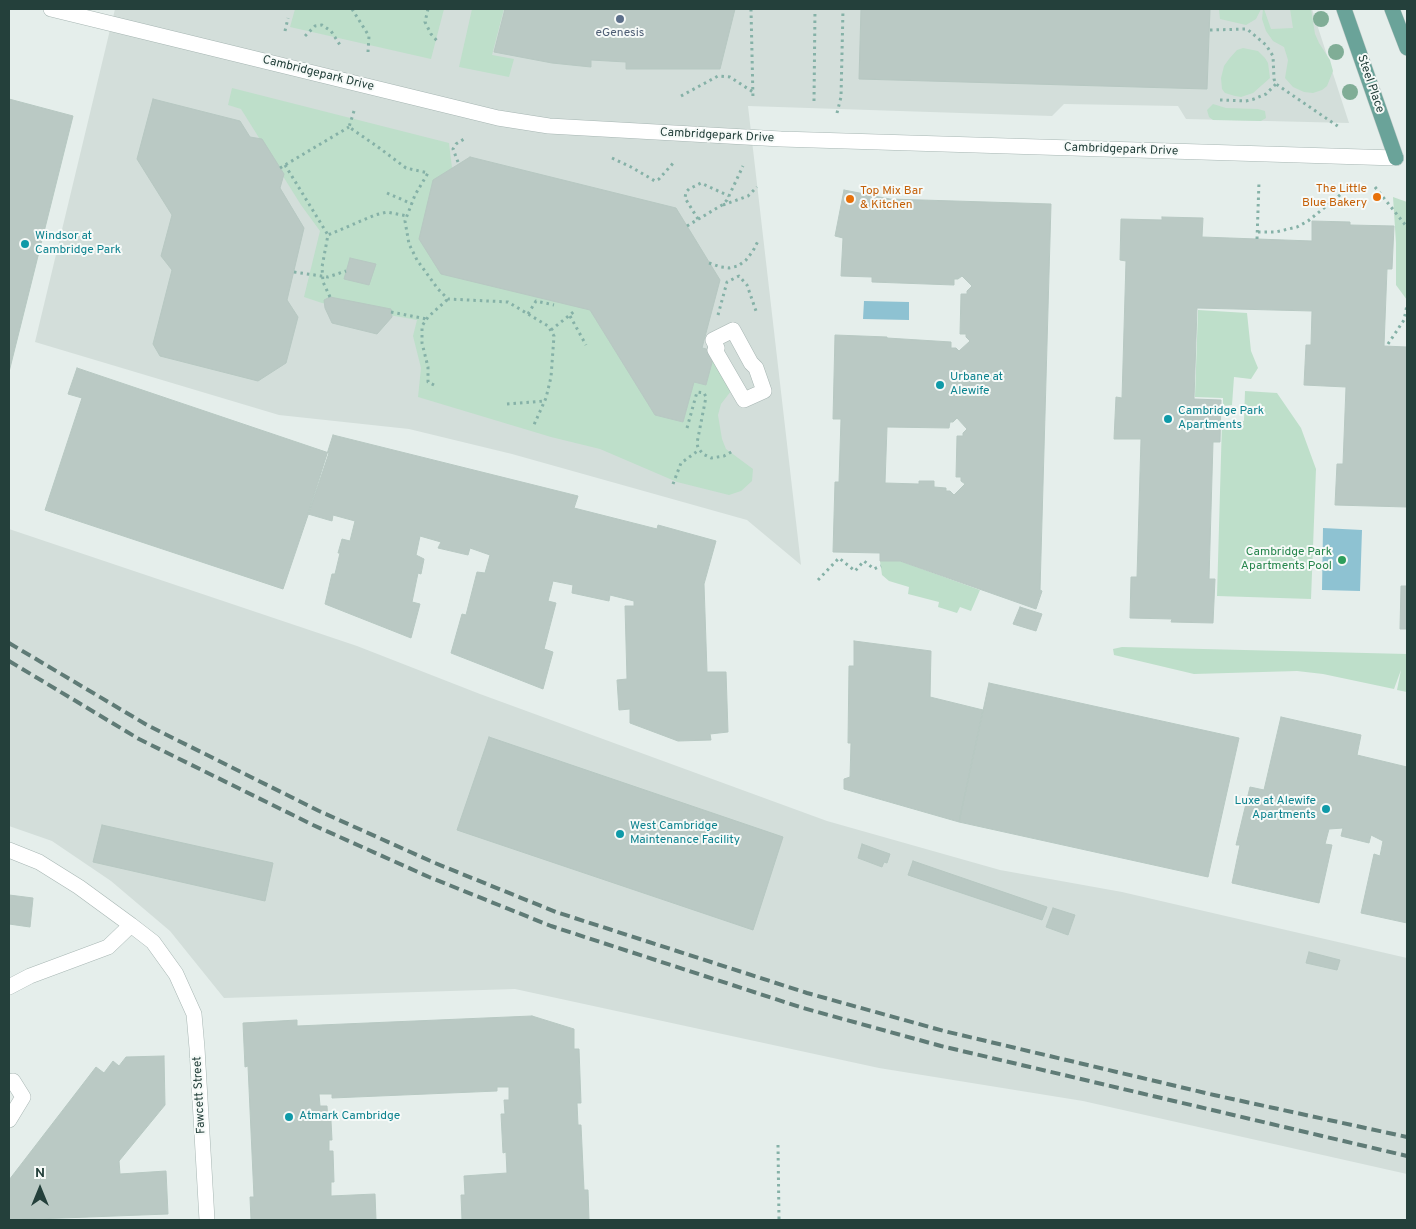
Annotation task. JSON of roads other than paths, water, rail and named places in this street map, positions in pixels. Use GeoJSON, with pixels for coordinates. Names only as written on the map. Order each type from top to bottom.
{"type":"FeatureCollection","features":[{"type":"Feature","properties":{"kind":"main road","name":"Steel Place"},"geometry":{"type":"LineString","coordinates":[[1344,9],[1403,158]]}},
{"type":"Feature","properties":{"kind":"main road"},"geometry":{"type":"LineString","coordinates":[[1392,9],[1407,48]]}},
{"type":"Feature","properties":{"kind":"street","name":"Cambridgepark Drive"},"geometry":{"type":"LineString","coordinates":[[51,9],[498,118],[549,126],[781,139],[1403,158]]}},
{"type":"Feature","properties":{"kind":"street","name":"Fawcett Street"},"geometry":{"type":"LineString","coordinates":[[9,850],[39,862],[132,925],[153,942],[176,974],[194,1014],[207,1220]]}},
{"type":"Feature","properties":{"kind":"street"},"geometry":{"type":"LineString","coordinates":[[9,987],[30,976],[108,946],[132,925]]}},
{"type":"Feature","properties":{"kind":"street"},"geometry":{"type":"LineString","coordinates":[[9,1083],[13,1081],[23,1097],[9,1120]]}},
{"type":"Feature","properties":{"kind":"water"},"geometry":{"type":"Polygon","coordinates":[[[864,301],[909,302],[909,320],[863,319],[864,301]]]}},
{"type":"Feature","properties":{"kind":"water","name":"Cambridge Park Apartments Pool"},"geometry":{"type":"Polygon","coordinates":[[[1323,528],[1362,530],[1360,591],[1322,590],[1323,528]]]}},
{"type":"Feature","properties":{"kind":"railway"},"geometry":{"type":"LineString","coordinates":[[9,643],[147,725],[319,811],[435,863],[556,912],[807,993],[944,1031],[1214,1095],[1407,1137]]}},
{"type":"Feature","properties":{"kind":"railway"},"geometry":{"type":"LineString","coordinates":[[9,661],[139,739],[313,825],[429,877],[551,926],[803,1008],[941,1046],[1407,1156]]}},
{"type":"Feature","properties":{"kind":"place","name":"eGenesis"},"geometry":{"type":"Point","coordinates":[620,19]}},
{"type":"Feature","properties":{"kind":"place","name":"The Little Blue Bakery"},"geometry":{"type":"Point","coordinates":[1377,197]}},
{"type":"Feature","properties":{"kind":"place","name":"Top Mix Bar & Kitchen"},"geometry":{"type":"Point","coordinates":[850,199]}},
{"type":"Feature","properties":{"kind":"place","name":"Windsor at Cambridge Park"},"geometry":{"type":"Point","coordinates":[25,244]}},
{"type":"Feature","properties":{"kind":"place","name":"Urbane at Alewife"},"geometry":{"type":"Point","coordinates":[940,385]}},
{"type":"Feature","properties":{"kind":"place","name":"Cambridge Park Apartments"},"geometry":{"type":"Point","coordinates":[1168,419]}},
{"type":"Feature","properties":{"kind":"place","name":"Cambridge Park Apartments Pool"},"geometry":{"type":"Point","coordinates":[1342,560]}},
{"type":"Feature","properties":{"kind":"place","name":"Luxe at Alewife Apartments"},"geometry":{"type":"Point","coordinates":[1326,809]}},
{"type":"Feature","properties":{"kind":"place","name":"West Cambridge Maintenance Facility"},"geometry":{"type":"Point","coordinates":[620,834]}},
{"type":"Feature","properties":{"kind":"place","name":"Atmark Cambridge"},"geometry":{"type":"Point","coordinates":[289,1117]}}]}
